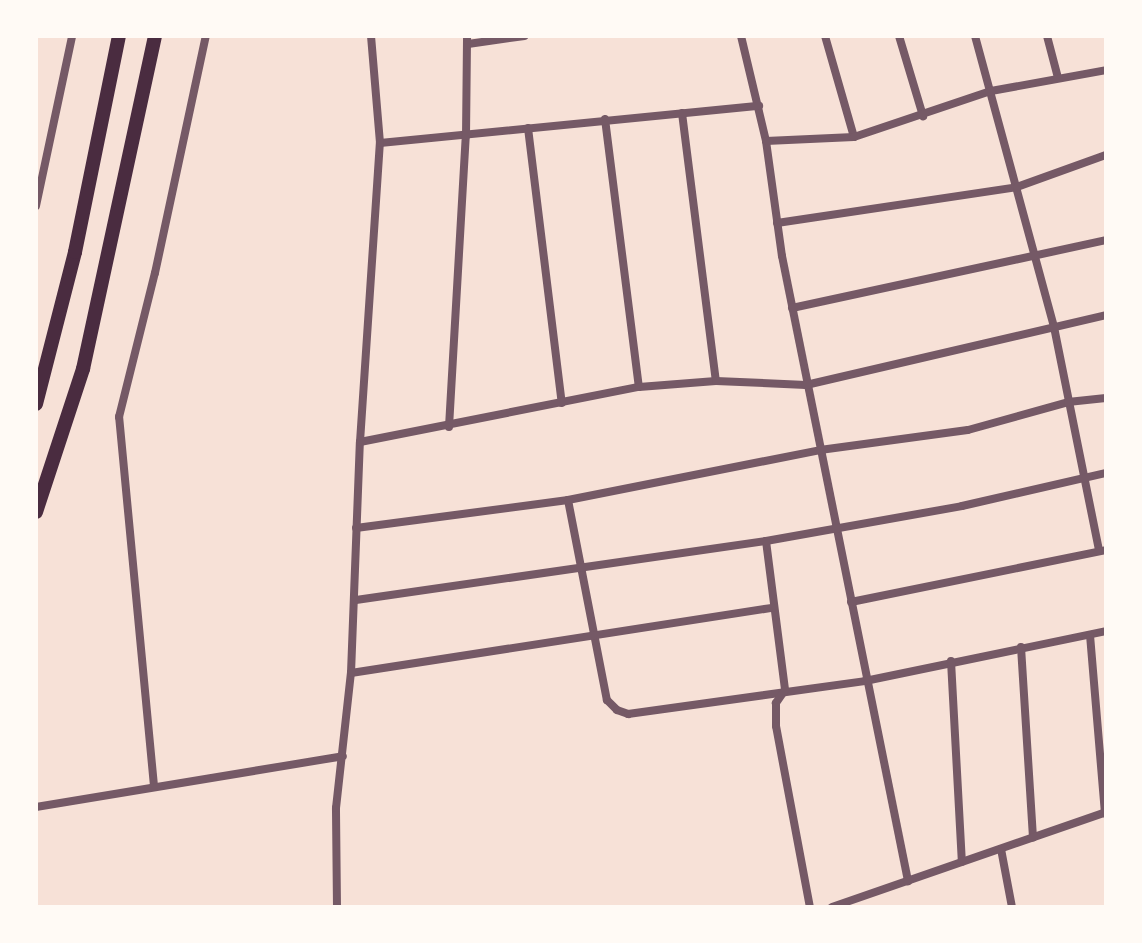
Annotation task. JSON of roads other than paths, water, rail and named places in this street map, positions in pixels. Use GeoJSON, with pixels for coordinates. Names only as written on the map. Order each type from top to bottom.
{"type":"FeatureCollection","features":[{"type":"Feature","properties":{"kind":"highway"},"geometry":{"type":"LineString","coordinates":[[36,404],[75,252],[119,36]]}},
{"type":"Feature","properties":{"kind":"highway"},"geometry":{"type":"LineString","coordinates":[[36,512],[83,369],[155,36]]}},
{"type":"Feature","properties":{"kind":"street"},"geometry":{"type":"LineString","coordinates":[[36,206],[72,36]]}},
{"type":"Feature","properties":{"kind":"street"},"geometry":{"type":"LineString","coordinates":[[154,786],[119,417],[170,205],[206,36]]}},
{"type":"Feature","properties":{"kind":"street"},"geometry":{"type":"LineString","coordinates":[[337,907],[335,819],[356,600],[360,442],[380,143],[371,36]]}},
{"type":"Feature","properties":{"kind":"street"},"geometry":{"type":"LineString","coordinates":[[449,427],[466,136],[468,40],[524,36]]}},
{"type":"Feature","properties":{"kind":"street"},"geometry":{"type":"LineString","coordinates":[[741,36],[766,141],[777,223],[806,385],[908,881]]}},
{"type":"Feature","properties":{"kind":"street"},"geometry":{"type":"LineString","coordinates":[[825,36],[854,137]]}},
{"type":"Feature","properties":{"kind":"street"},"geometry":{"type":"LineString","coordinates":[[899,36],[923,116]]}},
{"type":"Feature","properties":{"kind":"street"},"geometry":{"type":"LineString","coordinates":[[851,602],[1102,550],[1054,327],[975,36]]}},
{"type":"Feature","properties":{"kind":"street"},"geometry":{"type":"LineString","coordinates":[[1047,36],[1058,78]]}},
{"type":"Feature","properties":{"kind":"street"},"geometry":{"type":"LineString","coordinates":[[766,141],[854,137],[991,91],[1106,70]]}},
{"type":"Feature","properties":{"kind":"street"},"geometry":{"type":"LineString","coordinates":[[380,143],[759,106]]}},
{"type":"Feature","properties":{"kind":"street"},"geometry":{"type":"LineString","coordinates":[[682,113],[716,381]]}},
{"type":"Feature","properties":{"kind":"street"},"geometry":{"type":"LineString","coordinates":[[605,119],[639,387]]}},
{"type":"Feature","properties":{"kind":"street"},"geometry":{"type":"LineString","coordinates":[[528,128],[562,403]]}},
{"type":"Feature","properties":{"kind":"street"},"geometry":{"type":"LineString","coordinates":[[777,223],[1017,187],[1106,155]]}},
{"type":"Feature","properties":{"kind":"street"},"geometry":{"type":"LineString","coordinates":[[792,308],[1106,240]]}},
{"type":"Feature","properties":{"kind":"street"},"geometry":{"type":"LineString","coordinates":[[360,442],[449,427],[639,387],[716,381],[806,385],[1106,315]]}},
{"type":"Feature","properties":{"kind":"street"},"geometry":{"type":"LineString","coordinates":[[356,528],[568,500],[820,450],[968,430],[1068,402],[1106,398]]}},
{"type":"Feature","properties":{"kind":"street"},"geometry":{"type":"LineString","coordinates":[[356,600],[584,570],[766,541],[836,526],[962,506],[1106,473]]}},
{"type":"Feature","properties":{"kind":"street"},"geometry":{"type":"LineString","coordinates":[[568,500],[607,700],[617,710],[628,714],[865,681],[1106,631]]}},
{"type":"Feature","properties":{"kind":"street"},"geometry":{"type":"LineString","coordinates":[[766,541],[772,608],[785,690],[776,703],[776,726],[810,907]]}},
{"type":"Feature","properties":{"kind":"street"},"geometry":{"type":"LineString","coordinates":[[351,673],[595,638],[772,608]]}},
{"type":"Feature","properties":{"kind":"street"},"geometry":{"type":"LineString","coordinates":[[832,907],[1106,812],[1090,635]]}},
{"type":"Feature","properties":{"kind":"street"},"geometry":{"type":"LineString","coordinates":[[1021,647],[1033,838]]}},
{"type":"Feature","properties":{"kind":"street"},"geometry":{"type":"LineString","coordinates":[[951,661],[962,862]]}},
{"type":"Feature","properties":{"kind":"street"},"geometry":{"type":"LineString","coordinates":[[36,807],[343,756]]}},
{"type":"Feature","properties":{"kind":"street"},"geometry":{"type":"LineString","coordinates":[[1001,849],[1012,907]]}}]}
